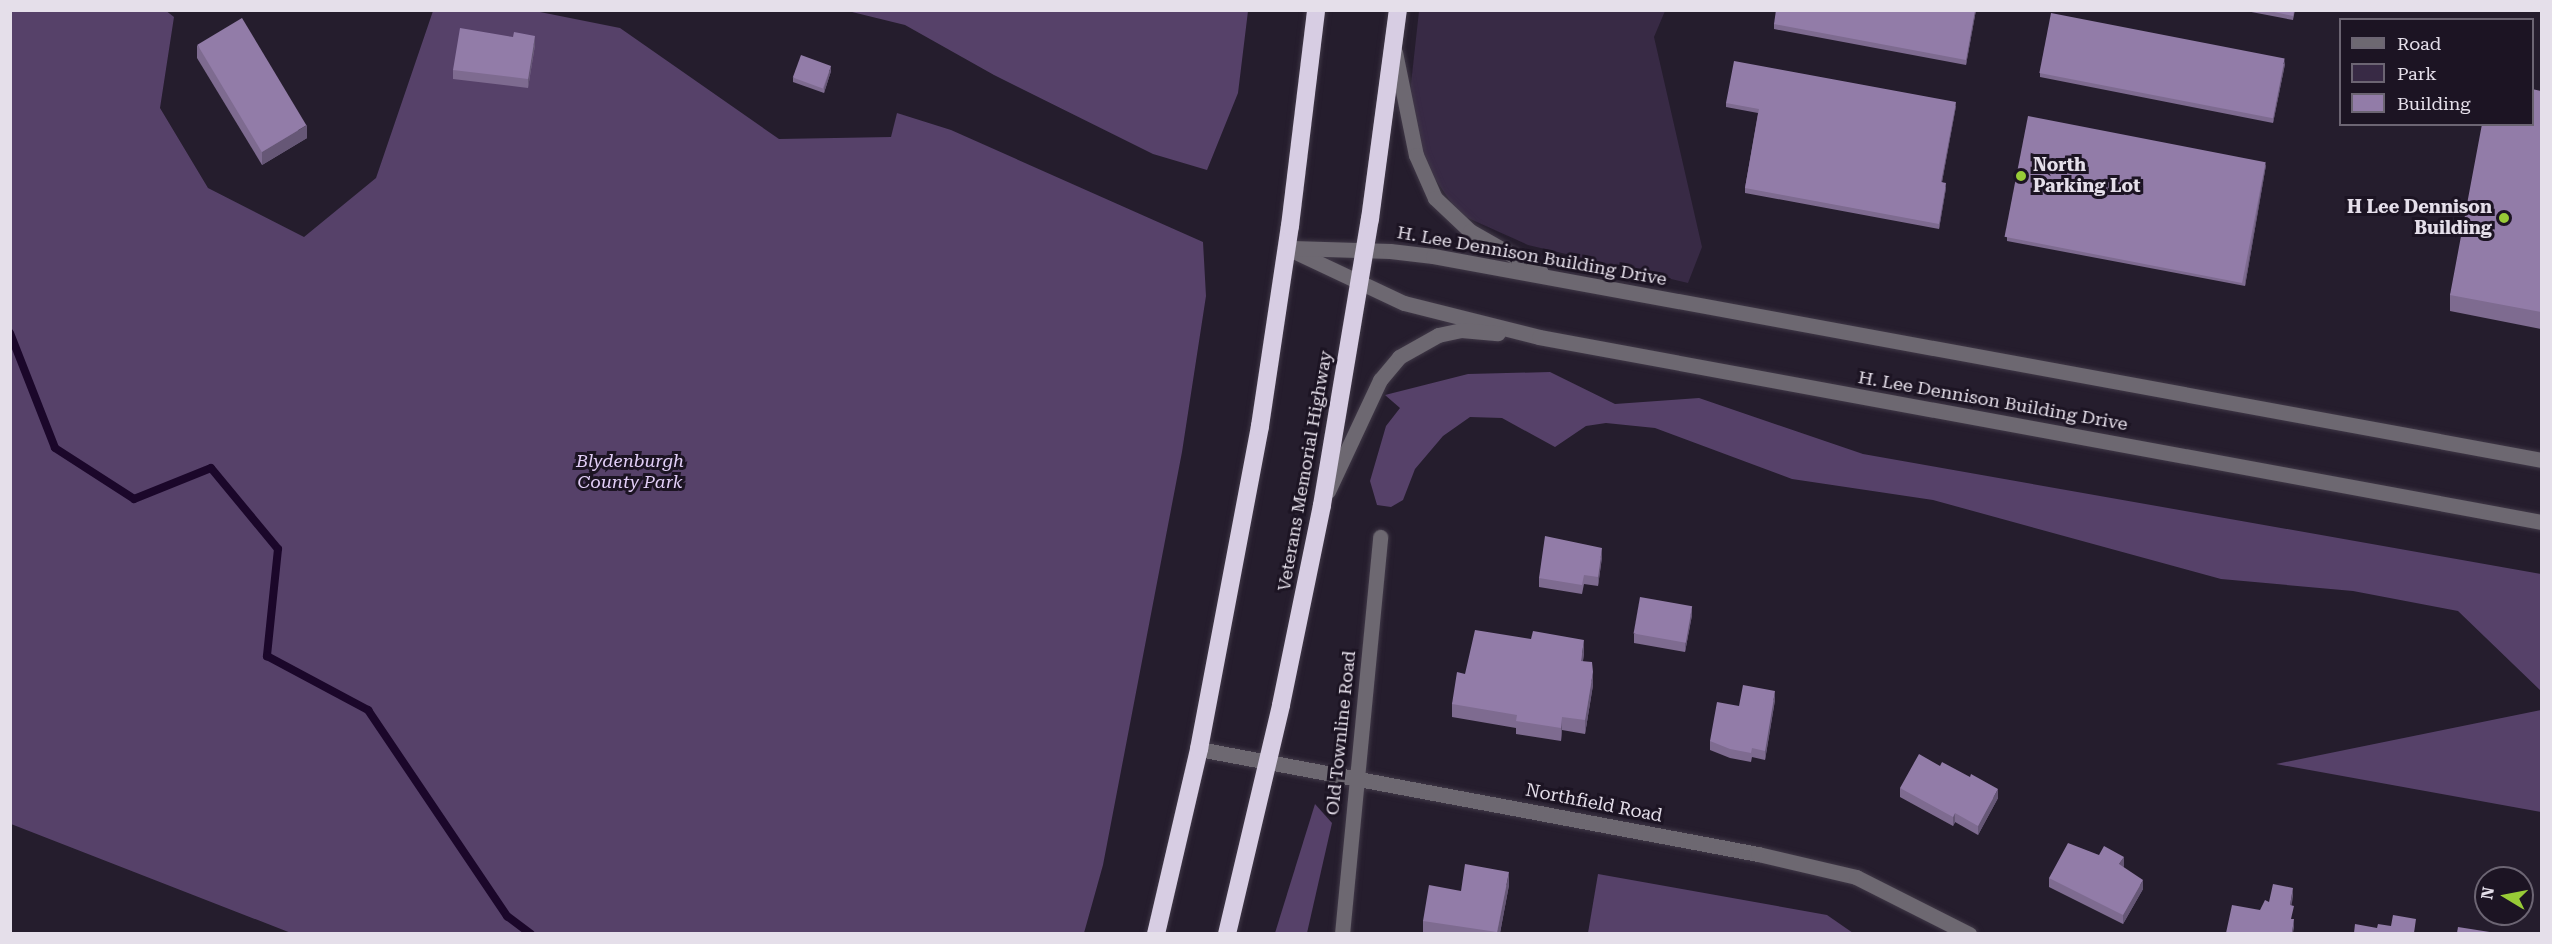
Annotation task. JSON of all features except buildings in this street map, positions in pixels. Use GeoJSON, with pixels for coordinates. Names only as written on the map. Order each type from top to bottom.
{"type":"FeatureCollection","features":[{"type":"Feature","properties":{"kind":"highway"},"geometry":{"type":"LineString","coordinates":[[1156,933],[1199,749],[1260,426],[1287,248],[1316,10]]}},
{"type":"Feature","properties":{"kind":"highway","name":"Veterans Memorial Highway"},"geometry":{"type":"LineString","coordinates":[[1227,933],[1269,762],[1322,505],[1360,285],[1398,10]]}},
{"type":"Feature","properties":{"kind":"street"},"geometry":{"type":"LineString","coordinates":[[1394,46],[1416,155],[1435,198],[1470,231],[1551,277]]}},
{"type":"Feature","properties":{"kind":"street","name":"H. Lee Dennison Building Drive"},"geometry":{"type":"LineString","coordinates":[[1287,248],[1415,253],[2541,460]]}},
{"type":"Feature","properties":{"kind":"street","name":"H. Lee Dennison Building Drive"},"geometry":{"type":"LineString","coordinates":[[1287,248],[1360,285],[1404,303],[1539,336],[2541,522]]}},
{"type":"Feature","properties":{"kind":"street"},"geometry":{"type":"LineString","coordinates":[[1322,505],[1380,380],[1411,348],[1438,335],[1461,330],[1539,336]]}},
{"type":"Feature","properties":{"kind":"street","name":"Old Townline Road"},"geometry":{"type":"LineString","coordinates":[[1342,933],[1380,537]]}},
{"type":"Feature","properties":{"kind":"street","name":"Northfield Road"},"geometry":{"type":"LineString","coordinates":[[1199,749],[1758,854],[1856,877],[1969,933]]}},
{"type":"Feature","properties":{"kind":"green space","name":"Blydenburgh County Park"},"geometry":{"type":"Polygon","coordinates":[[[165,10],[174,17],[160,108],[208,188],[304,237],[376,178],[433,11],[530,10],[620,28],[779,139],[891,137],[897,113],[951,130],[1203,242],[1206,296],[1182,452],[1103,865],[1084,933],[291,933],[11,824],[10,11],[165,10]]]}},
{"type":"Feature","properties":{"kind":"green space"},"geometry":{"type":"Polygon","coordinates":[[[848,11],[1248,11],[1238,93],[1207,170],[1153,154],[994,75],[905,25],[848,11]]]}},
{"type":"Feature","properties":{"kind":"green space"},"geometry":{"type":"Polygon","coordinates":[[[1419,11],[1665,11],[1654,37],[1702,247],[1688,283],[1528,245],[1459,214],[1424,163],[1410,93],[1419,11]]]}},
{"type":"Feature","properties":{"kind":"green space"},"geometry":{"type":"Polygon","coordinates":[[[1550,372],[1615,404],[1699,398],[1863,454],[2541,574],[2541,691],[2458,611],[2353,591],[2221,579],[1933,500],[1792,479],[1655,428],[1606,423],[1586,426],[1555,447],[1502,418],[1470,417],[1443,436],[1415,469],[1403,500],[1391,507],[1377,505],[1370,481],[1386,426],[1400,408],[1385,395],[1468,374],[1550,372]]]}},
{"type":"Feature","properties":{"kind":"green space"},"geometry":{"type":"Polygon","coordinates":[[[2541,710],[2541,812],[2276,764],[2541,710]]]}},
{"type":"Feature","properties":{"kind":"green space"},"geometry":{"type":"Polygon","coordinates":[[[1315,804],[1332,823],[1307,933],[1275,933],[1315,804]]]}},
{"type":"Feature","properties":{"kind":"green space"},"geometry":{"type":"Polygon","coordinates":[[[1598,874],[1827,915],[1853,933],[1588,933],[1598,874]]]}},
{"type":"Feature","properties":{"kind":"waterway"},"geometry":{"type":"LineString","coordinates":[[10,333],[55,448],[134,499],[211,468],[278,549],[267,656],[368,710],[507,916],[531,934]]}},
{"type":"Feature","properties":{"kind":"place","name":"North Parking Lot"},"geometry":{"type":"Point","coordinates":[2021,176]}},
{"type":"Feature","properties":{"kind":"place","name":"H Lee Dennison Building"},"geometry":{"type":"Point","coordinates":[2504,218]}}]}
